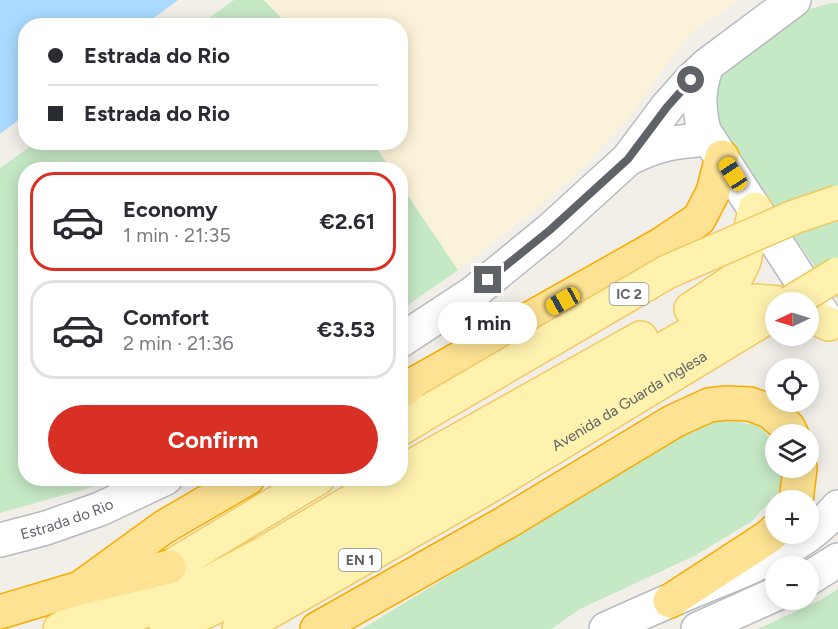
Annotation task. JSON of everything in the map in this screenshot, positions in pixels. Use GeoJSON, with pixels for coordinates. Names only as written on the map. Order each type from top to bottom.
{"type":"FeatureCollection","features":[{"type":"Feature","properties":{"kind":"highway"},"geometry":{"type":"LineString","coordinates":[[408,387],[662,244],[699,219],[713,192],[715,148]]}},
{"type":"Feature","properties":{"kind":"highway"},"geometry":{"type":"LineString","coordinates":[[317,629],[505,523],[674,421],[709,405],[750,404],[769,411],[784,424]]}},
{"type":"Feature","properties":{"kind":"highway"},"geometry":{"type":"LineString","coordinates":[[80,588],[164,526],[234,486]]}},
{"type":"Feature","properties":{"kind":"highway"},"geometry":{"type":"LineString","coordinates":[[670,601],[765,539]]}},
{"type":"Feature","properties":{"kind":"highway"},"geometry":{"type":"LineString","coordinates":[[3,611],[80,588],[169,567]]}},
{"type":"Feature","properties":{"kind":"main road"},"geometry":{"type":"LineString","coordinates":[[408,336],[473,292],[550,230],[628,159],[667,107],[707,65],[794,0]]}},
{"type":"Feature","properties":{"kind":"main road"},"geometry":{"type":"LineString","coordinates":[[707,65],[700,85],[698,105],[704,131],[755,209],[825,325]]}},
{"type":"Feature","properties":{"kind":"main road"},"geometry":{"type":"LineString","coordinates":[[628,159],[653,147],[672,142],[715,148]]}},
{"type":"Feature","properties":{"kind":"main road","name":"IC 2"},"geometry":{"type":"LineString","coordinates":[[408,424],[667,272],[794,217],[838,202]]}},
{"type":"Feature","properties":{"kind":"main road"},"geometry":{"type":"LineString","coordinates":[[408,469],[692,309],[735,280],[744,261],[755,209]]}},
{"type":"Feature","properties":{"kind":"main road"},"geometry":{"type":"LineString","coordinates":[[808,292],[838,274]]}},
{"type":"Feature","properties":{"kind":"main road"},"geometry":{"type":"LineString","coordinates":[[166,629],[231,600],[736,307],[756,301],[765,302]]}},
{"type":"Feature","properties":{"kind":"main road","name":"Avenida da Guarda Inglesa"},"geometry":{"type":"LineString","coordinates":[[239,629],[481,491],[765,319]]}},
{"type":"Feature","properties":{"kind":"main road","name":"Estrada do Rio"},"geometry":{"type":"LineString","coordinates":[[0,540],[46,528],[100,509],[149,486]]}},
{"type":"Feature","properties":{"kind":"main road"},"geometry":{"type":"LineString","coordinates":[[60,629],[109,604],[305,486]]}},
{"type":"Feature","properties":{"kind":"main road"},"geometry":{"type":"LineString","coordinates":[[102,629],[210,582],[266,552],[377,486]]}},
{"type":"Feature","properties":{"kind":"main road"},"geometry":{"type":"LineString","coordinates":[[606,629],[766,560],[807,536],[838,507]]}},
{"type":"Feature","properties":{"kind":"main road"},"geometry":{"type":"LineString","coordinates":[[819,572],[838,560]]}},
{"type":"Feature","properties":{"kind":"main road"},"geometry":{"type":"LineString","coordinates":[[698,629],[765,599]]}},
{"type":"Feature","properties":{"kind":"green space"},"geometry":{"type":"Polygon","coordinates":[[[234,0],[264,0],[281,18],[209,18],[234,0]]]}},
{"type":"Feature","properties":{"kind":"green space"},"geometry":{"type":"Polygon","coordinates":[[[838,3],[838,300],[723,134],[714,112],[715,86],[727,65],[810,9],[838,3]]]}},
{"type":"Feature","properties":{"kind":"green space"},"geometry":{"type":"Polygon","coordinates":[[[25,150],[378,150],[386,162],[18,162],[18,486],[94,486],[0,513],[0,168],[25,150]]]}},
{"type":"Feature","properties":{"kind":"green space"},"geometry":{"type":"Polygon","coordinates":[[[408,196],[458,270],[408,305],[408,196]]]}},
{"type":"Feature","properties":{"kind":"green space"},"geometry":{"type":"Polygon","coordinates":[[[725,419],[759,426],[765,432],[765,478],[785,478],[785,485],[780,490],[765,490],[765,507],[751,522],[694,556],[580,609],[551,629],[362,629],[686,431],[725,419]]]}},
{"type":"Feature","properties":{"kind":"green space"},"geometry":{"type":"Polygon","coordinates":[[[838,589],[838,629],[757,629],[799,610],[819,610],[821,600],[838,589]]]}},
{"type":"Feature","properties":{"kind":"sand"},"geometry":{"type":"Polygon","coordinates":[[[264,0],[739,0],[688,35],[628,118],[583,168],[532,212],[458,270],[408,195],[408,162],[386,162],[378,150],[408,150],[408,18],[281,18],[264,0]]]}},
{"type":"Feature","properties":{"kind":"water"},"geometry":{"type":"Polygon","coordinates":[[[0,0],[178,0],[154,18],[18,18],[18,120],[0,134],[0,0]]]}},
{"type":"Feature","properties":{"kind":"route"},"geometry":{"type":"LineString","coordinates":[[488,280],[550,230],[628,159],[667,107],[691,80]]}}]}
